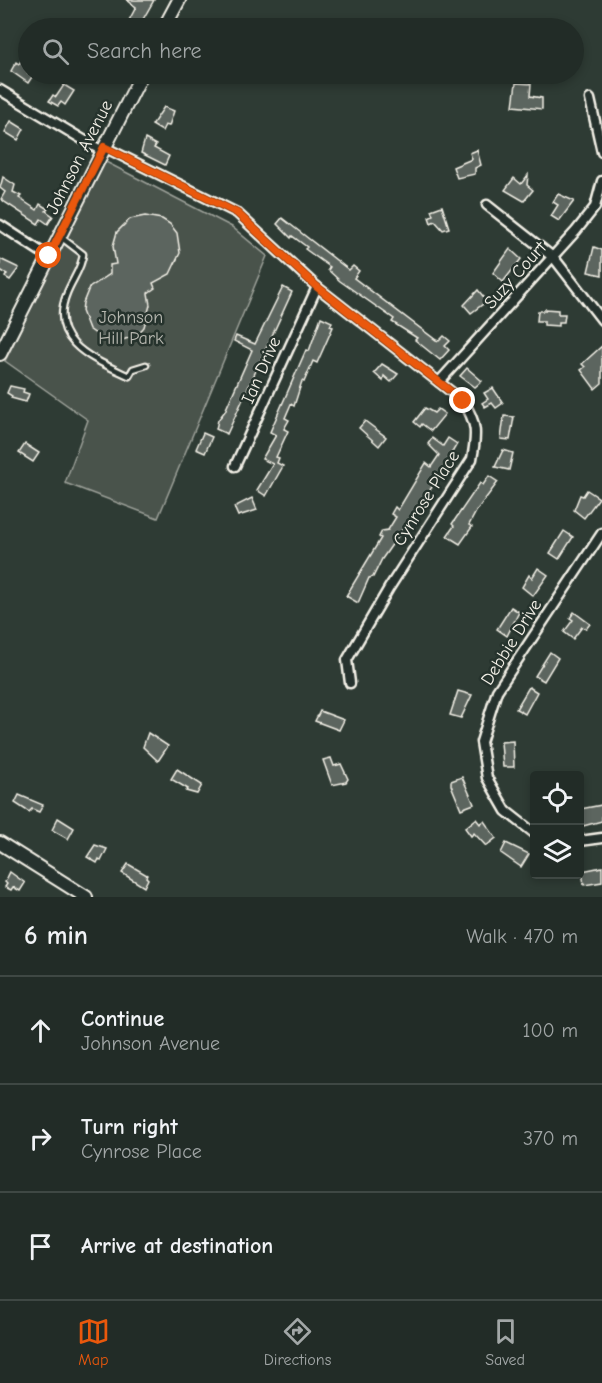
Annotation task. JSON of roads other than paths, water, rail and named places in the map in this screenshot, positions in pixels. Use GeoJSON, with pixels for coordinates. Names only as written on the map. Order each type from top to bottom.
{"type":"FeatureCollection","features":[{"type":"Feature","properties":{"kind":"street"},"geometry":{"type":"LineString","coordinates":[[169,18],[178,0]]}},
{"type":"Feature","properties":{"kind":"street","name":"Johnson Avenue"},"geometry":{"type":"LineString","coordinates":[[0,354],[137,84]]}},
{"type":"Feature","properties":{"kind":"street","name":"Cynrose Place"},"geometry":{"type":"LineString","coordinates":[[0,90],[103,149],[237,213],[316,286],[463,401],[475,419],[476,439],[472,459],[389,588],[347,660],[350,682]]}},
{"type":"Feature","properties":{"kind":"street"},"geometry":{"type":"LineString","coordinates":[[590,99],[602,152]]}},
{"type":"Feature","properties":{"kind":"street","name":"Suzy Court"},"geometry":{"type":"LineString","coordinates":[[439,382],[554,258],[595,207],[602,181]]}},
{"type":"Feature","properties":{"kind":"street"},"geometry":{"type":"LineString","coordinates":[[487,205],[554,258],[602,320]]}},
{"type":"Feature","properties":{"kind":"street"},"geometry":{"type":"LineString","coordinates":[[0,225],[49,256]]}},
{"type":"Feature","properties":{"kind":"street","name":"Ian Drive"},"geometry":{"type":"LineString","coordinates":[[235,466],[316,286]]}},
{"type":"Feature","properties":{"kind":"street","name":"Debbie Drive"},"geometry":{"type":"LineString","coordinates":[[530,829],[506,812],[487,778],[481,742],[497,691],[602,533]]}},
{"type":"Feature","properties":{"kind":"street"},"geometry":{"type":"LineString","coordinates":[[584,840],[602,838]]}},
{"type":"Feature","properties":{"kind":"street"},"geometry":{"type":"LineString","coordinates":[[0,843],[86,897]]}},
{"type":"Feature","properties":{"kind":"lane"},"geometry":{"type":"LineString","coordinates":[[59,237],[83,254],[64,298],[62,313],[65,330],[73,345],[83,354],[129,376],[133,369],[146,364]]}},
{"type":"Feature","properties":{"kind":"park label","name":"Johnson Hill Park"},"geometry":{"type":"Point","coordinates":[131,327]}}]}
